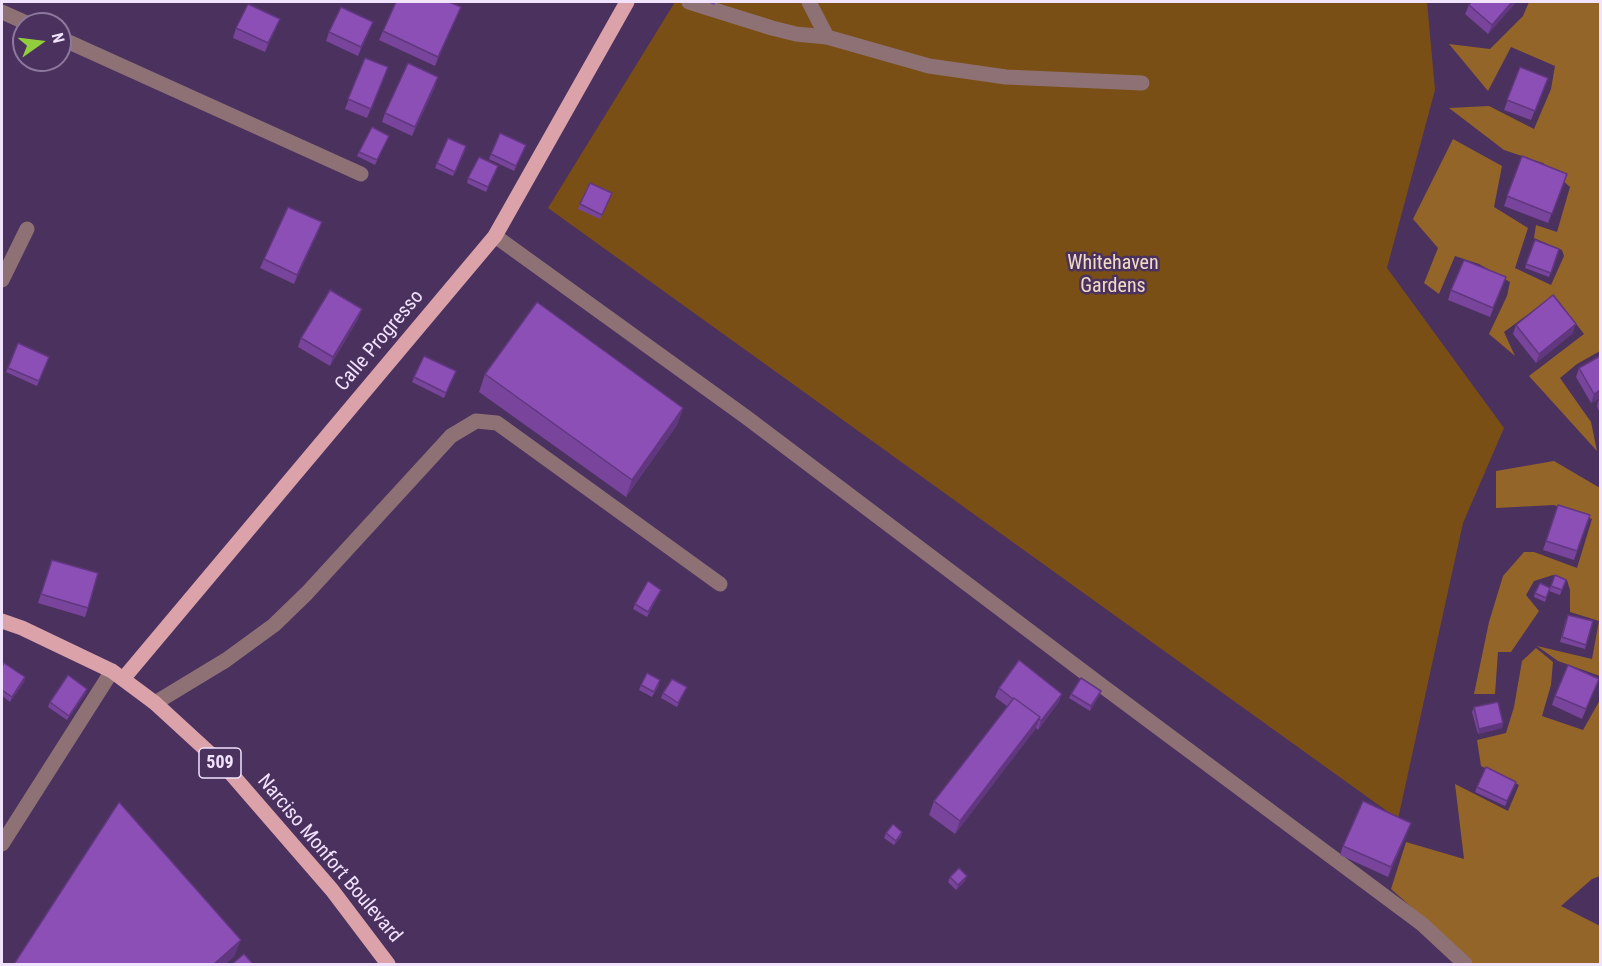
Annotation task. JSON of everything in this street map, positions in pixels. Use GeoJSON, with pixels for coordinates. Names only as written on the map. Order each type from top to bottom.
{"type":"FeatureCollection","features":[{"type":"Feature","properties":{"kind":"main road","name":"Calle Progresso"},"geometry":{"type":"LineString","coordinates":[[118,675],[495,236],[627,2]]}},
{"type":"Feature","properties":{"kind":"main road","name":"Narciso Monfort Boulevard"},"geometry":{"type":"LineString","coordinates":[[2,621],[22,628],[118,675],[155,704],[228,770],[332,890],[388,964]]}},
{"type":"Feature","properties":{"kind":"street"},"geometry":{"type":"LineString","coordinates":[[688,2],[796,34],[827,37],[929,66],[1006,77],[1142,83]]}},
{"type":"Feature","properties":{"kind":"street"},"geometry":{"type":"LineString","coordinates":[[809,2],[827,37]]}},
{"type":"Feature","properties":{"kind":"street"},"geometry":{"type":"LineString","coordinates":[[72,43],[361,174]]}},
{"type":"Feature","properties":{"kind":"street"},"geometry":{"type":"LineString","coordinates":[[2,280],[27,229]]}},
{"type":"Feature","properties":{"kind":"street"},"geometry":{"type":"LineString","coordinates":[[495,236],[746,417],[1422,924],[1464,964]]}},
{"type":"Feature","properties":{"kind":"street"},"geometry":{"type":"LineString","coordinates":[[155,704],[226,660],[274,625],[307,593],[451,436],[476,421],[497,423],[720,584]]}},
{"type":"Feature","properties":{"kind":"street","name":"Calle Progresso"},"geometry":{"type":"LineString","coordinates":[[2,844],[118,675]]}},
{"type":"Feature","properties":{"kind":"green space","name":"Whitehaven Gardens"},"geometry":{"type":"Polygon","coordinates":[[[675,2],[1427,2],[1435,90],[1387,268],[1504,428],[1463,523],[1398,819],[548,208],[675,2]]]}},
{"type":"Feature","properties":{"kind":"shaded area"},"geometry":{"type":"Polygon","coordinates":[[[1529,2],[1600,2],[1600,351],[1577,364],[1560,378],[1591,422],[1597,451],[1529,376],[1584,334],[1554,295],[1504,332],[1515,356],[1489,334],[1507,296],[1510,282],[1479,264],[1455,256],[1439,294],[1424,283],[1438,248],[1413,219],[1453,139],[1502,166],[1494,207],[1528,228],[1515,268],[1551,285],[1564,256],[1562,250],[1534,238],[1536,225],[1557,232],[1570,187],[1543,163],[1504,150],[1449,108],[1489,106],[1534,129],[1551,89],[1555,66],[1511,47],[1488,91],[1449,44],[1490,49],[1523,16],[1529,2]]]}},
{"type":"Feature","properties":{"kind":"shaded area"},"geometry":{"type":"Polygon","coordinates":[[[1554,461],[1600,488],[1600,676],[1558,661],[1537,646],[1592,659],[1599,621],[1570,612],[1570,590],[1567,580],[1553,575],[1534,581],[1526,595],[1539,611],[1511,652],[1498,652],[1495,694],[1474,694],[1489,622],[1503,576],[1524,552],[1534,552],[1577,568],[1592,519],[1554,505],[1496,508],[1496,471],[1554,461]]]}},
{"type":"Feature","properties":{"kind":"shaded area"},"geometry":{"type":"Polygon","coordinates":[[[1536,648],[1553,662],[1551,685],[1542,716],[1583,730],[1600,700],[1600,876],[1592,879],[1561,906],[1600,926],[1600,964],[1473,964],[1391,889],[1406,842],[1464,859],[1455,784],[1508,811],[1519,785],[1481,766],[1477,740],[1506,733],[1514,707],[1522,661],[1536,648]]]}},
{"type":"Feature","properties":{"kind":"building"},"geometry":{"type":"Polygon","coordinates":[[[396,2],[449,2],[461,7],[438,57],[383,31],[396,2]]]}},
{"type":"Feature","properties":{"kind":"building"},"geometry":{"type":"Polygon","coordinates":[[[1471,2],[1512,2],[1492,25],[1469,5],[1471,2]]]}},
{"type":"Feature","properties":{"kind":"building"},"geometry":{"type":"Polygon","coordinates":[[[248,4],[280,19],[268,43],[236,28],[248,4]]]}},
{"type":"Feature","properties":{"kind":"building"},"geometry":{"type":"Polygon","coordinates":[[[341,7],[373,22],[361,47],[329,32],[341,7]]]}},
{"type":"Feature","properties":{"kind":"building"},"geometry":{"type":"Polygon","coordinates":[[[365,58],[388,67],[371,109],[348,99],[365,58]]]}},
{"type":"Feature","properties":{"kind":"building"},"geometry":{"type":"Polygon","coordinates":[[[408,63],[438,77],[415,127],[385,113],[408,63]]]}},
{"type":"Feature","properties":{"kind":"building"},"geometry":{"type":"Polygon","coordinates":[[[1520,67],[1548,78],[1535,111],[1507,100],[1520,67]]]}},
{"type":"Feature","properties":{"kind":"building"},"geometry":{"type":"Polygon","coordinates":[[[372,127],[389,136],[377,160],[359,152],[372,127]]]}},
{"type":"Feature","properties":{"kind":"building"},"geometry":{"type":"Polygon","coordinates":[[[500,133],[526,145],[516,166],[491,154],[500,133]]]}},
{"type":"Feature","properties":{"kind":"building"},"geometry":{"type":"Polygon","coordinates":[[[448,138],[466,146],[455,172],[437,163],[448,138]]]}},
{"type":"Feature","properties":{"kind":"building"},"geometry":{"type":"Polygon","coordinates":[[[1522,156],[1567,174],[1552,214],[1507,196],[1522,156]]]}},
{"type":"Feature","properties":{"kind":"building"},"geometry":{"type":"Polygon","coordinates":[[[479,157],[498,166],[488,187],[468,178],[479,157]]]}},
{"type":"Feature","properties":{"kind":"building"},"geometry":{"type":"Polygon","coordinates":[[[590,183],[612,193],[602,215],[580,204],[590,183]]]}},
{"type":"Feature","properties":{"kind":"building"},"geometry":{"type":"Polygon","coordinates":[[[288,207],[322,222],[297,275],[264,259],[288,207]]]}},
{"type":"Feature","properties":{"kind":"building"},"geometry":{"type":"Polygon","coordinates":[[[1535,240],[1559,249],[1551,273],[1526,264],[1535,240]]]}},
{"type":"Feature","properties":{"kind":"building"},"geometry":{"type":"Polygon","coordinates":[[[1464,260],[1506,277],[1493,308],[1451,290],[1464,260]]]}},
{"type":"Feature","properties":{"kind":"building"},"geometry":{"type":"Polygon","coordinates":[[[330,290],[362,309],[333,357],[301,338],[330,290]]]}},
{"type":"Feature","properties":{"kind":"building"},"geometry":{"type":"Polygon","coordinates":[[[1553,295],[1576,324],[1539,354],[1516,325],[1553,295]]]}},
{"type":"Feature","properties":{"kind":"building"},"geometry":{"type":"Polygon","coordinates":[[[537,302],[683,408],[632,480],[485,374],[537,302]]]}},
{"type":"Feature","properties":{"kind":"building"},"geometry":{"type":"Polygon","coordinates":[[[18,343],[49,357],[39,381],[8,368],[18,343]]]}},
{"type":"Feature","properties":{"kind":"building"},"geometry":{"type":"Polygon","coordinates":[[[424,356],[456,371],[446,393],[414,377],[424,356]]]}},
{"type":"Feature","properties":{"kind":"building"},"geometry":{"type":"Polygon","coordinates":[[[1600,356],[1600,390],[1594,394],[1579,368],[1600,356]]]}},
{"type":"Feature","properties":{"kind":"building"},"geometry":{"type":"Polygon","coordinates":[[[1558,505],[1590,515],[1577,551],[1546,541],[1558,505]]]}},
{"type":"Feature","properties":{"kind":"building"},"geometry":{"type":"Polygon","coordinates":[[[52,560],[98,573],[88,608],[41,594],[52,560]]]}},
{"type":"Feature","properties":{"kind":"building"},"geometry":{"type":"Polygon","coordinates":[[[1555,575],[1566,580],[1562,590],[1551,586],[1555,575]]]}},
{"type":"Feature","properties":{"kind":"building"},"geometry":{"type":"Polygon","coordinates":[[[648,581],[661,590],[648,612],[635,604],[648,581]]]}},
{"type":"Feature","properties":{"kind":"building"},"geometry":{"type":"Polygon","coordinates":[[[1540,583],[1550,588],[1546,598],[1535,593],[1540,583]]]}},
{"type":"Feature","properties":{"kind":"building"},"geometry":{"type":"Polygon","coordinates":[[[1568,615],[1593,621],[1586,645],[1562,637],[1568,615]]]}},
{"type":"Feature","properties":{"kind":"building"},"geometry":{"type":"Polygon","coordinates":[[[1019,660],[1062,694],[1041,721],[1040,717],[999,688],[1019,660]]]}},
{"type":"Feature","properties":{"kind":"building"},"geometry":{"type":"Polygon","coordinates":[[[4,663],[25,677],[12,697],[2,690],[4,663]]]}},
{"type":"Feature","properties":{"kind":"building"},"geometry":{"type":"Polygon","coordinates":[[[1568,665],[1599,679],[1586,709],[1555,696],[1568,665]]]}},
{"type":"Feature","properties":{"kind":"building"},"geometry":{"type":"Polygon","coordinates":[[[647,673],[660,680],[654,692],[641,685],[647,673]]]}},
{"type":"Feature","properties":{"kind":"building"},"geometry":{"type":"Polygon","coordinates":[[[68,675],[87,689],[69,716],[50,702],[68,675]]]}},
{"type":"Feature","properties":{"kind":"building"},"geometry":{"type":"Polygon","coordinates":[[[1081,678],[1101,691],[1091,706],[1071,694],[1081,678]]]}},
{"type":"Feature","properties":{"kind":"building"},"geometry":{"type":"Polygon","coordinates":[[[672,679],[687,687],[678,703],[663,693],[672,679]]]}},
{"type":"Feature","properties":{"kind":"building"},"geometry":{"type":"Polygon","coordinates":[[[1014,698],[1040,717],[960,821],[934,801],[1014,698]]]}},
{"type":"Feature","properties":{"kind":"building"},"geometry":{"type":"Polygon","coordinates":[[[1498,702],[1503,723],[1479,729],[1474,707],[1498,702]]]}},
{"type":"Feature","properties":{"kind":"building"},"geometry":{"type":"Polygon","coordinates":[[[1486,767],[1516,782],[1507,801],[1477,787],[1486,767]]]}},
{"type":"Feature","properties":{"kind":"building"},"geometry":{"type":"Polygon","coordinates":[[[1363,801],[1411,823],[1391,867],[1343,846],[1363,801]]]}},
{"type":"Feature","properties":{"kind":"building"},"geometry":{"type":"Polygon","coordinates":[[[119,802],[241,940],[214,964],[14,964],[119,802]]]}},
{"type":"Feature","properties":{"kind":"building"},"geometry":{"type":"Polygon","coordinates":[[[893,824],[902,832],[896,841],[886,833],[893,824]]]}},
{"type":"Feature","properties":{"kind":"building"},"geometry":{"type":"Polygon","coordinates":[[[959,868],[967,876],[958,885],[950,877],[959,868]]]}},
{"type":"Feature","properties":{"kind":"building"},"geometry":{"type":"Polygon","coordinates":[[[244,954],[253,964],[232,964],[244,954]]]}}]}
